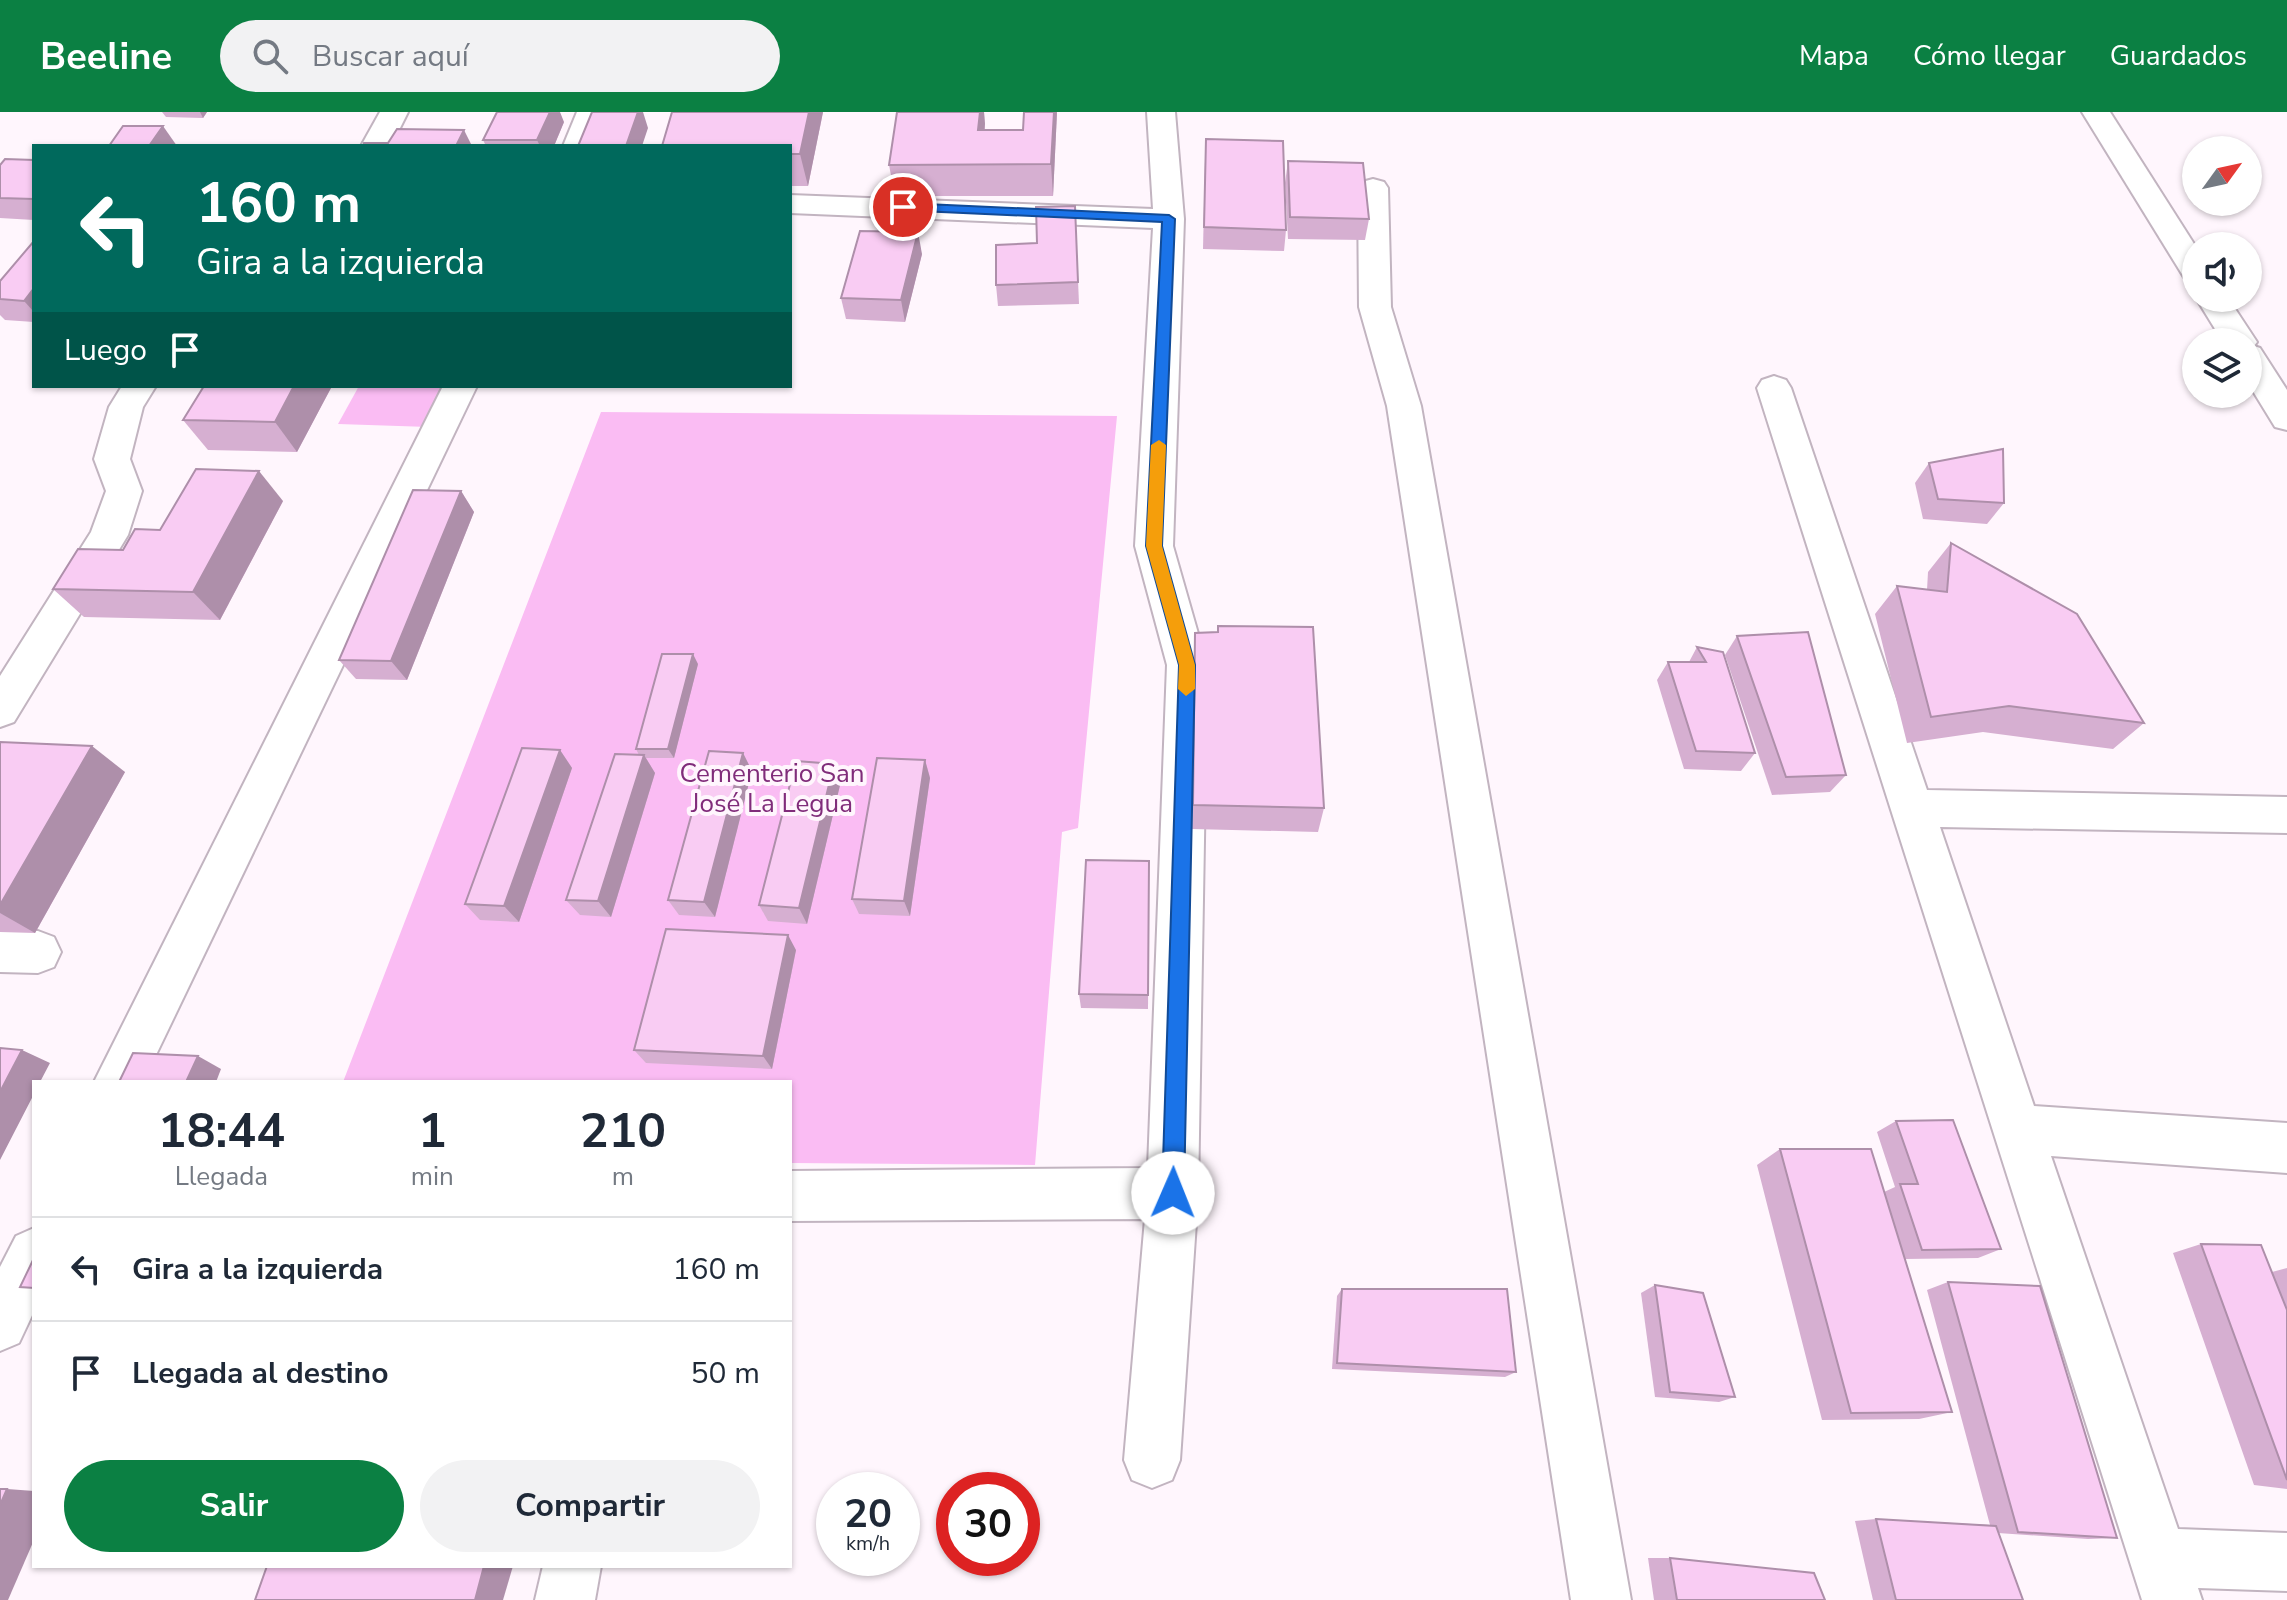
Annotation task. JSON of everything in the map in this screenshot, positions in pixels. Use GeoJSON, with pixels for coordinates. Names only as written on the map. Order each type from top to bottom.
{"type":"FeatureCollection","features":[{"type":"Feature","properties":{"kind":"street"},"geometry":{"type":"LineString","coordinates":[[377,144],[394,112]]}},
{"type":"Feature","properties":{"kind":"street"},"geometry":{"type":"LineString","coordinates":[[579,144],[591,112]]}},
{"type":"Feature","properties":{"kind":"street"},"geometry":{"type":"LineString","coordinates":[[1152,1460],[1173,1193],[1187,665],[1154,546],[1169,219],[1161,112]]}},
{"type":"Feature","properties":{"kind":"street"},"geometry":{"type":"LineString","coordinates":[[2096,112],[2182,250]]}},
{"type":"Feature","properties":{"kind":"street"},"geometry":{"type":"LineString","coordinates":[[1373,188],[1375,307],[1404,406],[1601,1600]]}},
{"type":"Feature","properties":{"kind":"street"},"geometry":{"type":"LineString","coordinates":[[792,204],[1169,219]]}},
{"type":"Feature","properties":{"kind":"street"},"geometry":{"type":"LineString","coordinates":[[2262,378],[2287,418]]}},
{"type":"Feature","properties":{"kind":"street"},"geometry":{"type":"LineString","coordinates":[[0,710],[109,535],[124,491],[112,459],[126,407],[138,388]]}},
{"type":"Feature","properties":{"kind":"street"},"geometry":{"type":"LineString","coordinates":[[119,1080],[459,388]]}},
{"type":"Feature","properties":{"kind":"street"},"geometry":{"type":"LineString","coordinates":[[1774,388],[2165,1579],[2287,1562]]}},
{"type":"Feature","properties":{"kind":"street"},"geometry":{"type":"LineString","coordinates":[[1911,808],[2287,815]]}},
{"type":"Feature","properties":{"kind":"street"},"geometry":{"type":"LineString","coordinates":[[2019,1129],[2287,1148]]}},
{"type":"Feature","properties":{"kind":"street"},"geometry":{"type":"LineString","coordinates":[[792,1196],[1173,1193]]}},
{"type":"Feature","properties":{"kind":"street"},"geometry":{"type":"LineString","coordinates":[[0,1324],[32,1258]]}},
{"type":"Feature","properties":{"kind":"street"},"geometry":{"type":"LineString","coordinates":[[565,1600],[572,1568]]}},
{"type":"Feature","properties":{"kind":"green space"},"geometry":{"type":"Polygon","coordinates":[[[358,388],[447,388],[429,427],[338,424],[358,388]]]}},
{"type":"Feature","properties":{"kind":"green space","name":"Cementerio San José La Legua"},"geometry":{"type":"Polygon","coordinates":[[[601,412],[1117,416],[1078,828],[1062,832],[1035,1165],[792,1163],[792,1080],[344,1080],[601,412]]]}},
{"type":"Feature","properties":{"kind":"building"},"geometry":{"type":"Polygon","coordinates":[[[497,112],[550,112],[537,140],[483,140],[497,112]]]}},
{"type":"Feature","properties":{"kind":"building"},"geometry":{"type":"Polygon","coordinates":[[[592,112],[638,112],[627,144],[579,144],[592,112]]]}},
{"type":"Feature","properties":{"kind":"building"},"geometry":{"type":"Polygon","coordinates":[[[672,112],[809,112],[800,154],[792,154],[792,144],[663,144],[672,112]]]}},
{"type":"Feature","properties":{"kind":"building"},"geometry":{"type":"Polygon","coordinates":[[[897,112],[980,112],[978,130],[1023,130],[1024,112],[1054,112],[1051,164],[889,165],[897,112]]]}},
{"type":"Feature","properties":{"kind":"building"},"geometry":{"type":"Polygon","coordinates":[[[123,126],[163,126],[150,144],[110,144],[123,126]]]}},
{"type":"Feature","properties":{"kind":"building"},"geometry":{"type":"Polygon","coordinates":[[[397,129],[464,130],[457,144],[364,144],[388,143],[397,129]]]}},
{"type":"Feature","properties":{"kind":"building"},"geometry":{"type":"Polygon","coordinates":[[[1206,139],[1283,141],[1286,230],[1204,227],[1206,139]]]}},
{"type":"Feature","properties":{"kind":"building"},"geometry":{"type":"Polygon","coordinates":[[[5,159],[32,160],[32,199],[0,198],[0,165],[5,159]]]}},
{"type":"Feature","properties":{"kind":"building"},"geometry":{"type":"Polygon","coordinates":[[[1288,161],[1363,163],[1369,219],[1290,217],[1288,161]]]}},
{"type":"Feature","properties":{"kind":"building"},"geometry":{"type":"Polygon","coordinates":[[[1075,206],[1078,282],[996,285],[996,245],[1037,243],[1036,207],[1075,206]]]}},
{"type":"Feature","properties":{"kind":"building"},"geometry":{"type":"Polygon","coordinates":[[[860,231],[918,232],[901,300],[841,298],[860,231]]]}},
{"type":"Feature","properties":{"kind":"building"},"geometry":{"type":"Polygon","coordinates":[[[32,243],[32,291],[24,301],[0,299],[0,281],[32,243]]]}},
{"type":"Feature","properties":{"kind":"building"},"geometry":{"type":"Polygon","coordinates":[[[203,388],[293,388],[275,422],[183,420],[203,388]]]}},
{"type":"Feature","properties":{"kind":"building"},"geometry":{"type":"Polygon","coordinates":[[[2003,449],[2004,503],[1938,499],[1929,463],[2003,449]]]}},
{"type":"Feature","properties":{"kind":"building"},"geometry":{"type":"Polygon","coordinates":[[[196,469],[259,471],[193,592],[53,589],[78,549],[123,550],[135,529],[160,530],[196,469]]]}},
{"type":"Feature","properties":{"kind":"building"},"geometry":{"type":"Polygon","coordinates":[[[413,490],[461,491],[391,661],[339,660],[413,490]]]}},
{"type":"Feature","properties":{"kind":"building"},"geometry":{"type":"Polygon","coordinates":[[[1951,543],[2077,614],[2144,723],[2009,706],[1931,717],[1897,586],[1947,592],[1951,543]]]}},
{"type":"Feature","properties":{"kind":"building"},"geometry":{"type":"Polygon","coordinates":[[[1218,626],[1313,627],[1324,808],[1193,805],[1195,633],[1218,632],[1218,626]]]}},
{"type":"Feature","properties":{"kind":"building"},"geometry":{"type":"Polygon","coordinates":[[[1808,632],[1846,775],[1786,777],[1737,636],[1808,632]]]}},
{"type":"Feature","properties":{"kind":"building"},"geometry":{"type":"Polygon","coordinates":[[[1697,647],[1723,652],[1755,753],[1696,751],[1668,662],[1706,662],[1697,647]]]}},
{"type":"Feature","properties":{"kind":"building"},"geometry":{"type":"Polygon","coordinates":[[[662,654],[693,654],[668,749],[636,749],[662,654]]]}},
{"type":"Feature","properties":{"kind":"building"},"geometry":{"type":"Polygon","coordinates":[[[0,742],[92,746],[0,905],[0,742]]]}},
{"type":"Feature","properties":{"kind":"building"},"geometry":{"type":"Polygon","coordinates":[[[522,748],[560,750],[504,906],[465,904],[522,748]]]}},
{"type":"Feature","properties":{"kind":"building"},"geometry":{"type":"Polygon","coordinates":[[[709,751],[743,753],[704,902],[668,900],[709,751]]]}},
{"type":"Feature","properties":{"kind":"building"},"geometry":{"type":"Polygon","coordinates":[[[615,754],[644,755],[598,901],[566,900],[615,754]]]}},
{"type":"Feature","properties":{"kind":"building"},"geometry":{"type":"Polygon","coordinates":[[[877,758],[925,760],[904,901],[852,899],[877,758]]]}},
{"type":"Feature","properties":{"kind":"building"},"geometry":{"type":"Polygon","coordinates":[[[796,761],[834,764],[799,908],[759,905],[796,761]]]}},
{"type":"Feature","properties":{"kind":"building"},"geometry":{"type":"Polygon","coordinates":[[[1086,860],[1149,861],[1148,995],[1079,994],[1086,860]]]}},
{"type":"Feature","properties":{"kind":"building"},"geometry":{"type":"Polygon","coordinates":[[[666,929],[788,935],[763,1056],[634,1050],[666,929]]]}},
{"type":"Feature","properties":{"kind":"building"},"geometry":{"type":"Polygon","coordinates":[[[0,1048],[22,1050],[0,1092],[0,1048]]]}},
{"type":"Feature","properties":{"kind":"building"},"geometry":{"type":"Polygon","coordinates":[[[133,1053],[198,1056],[187,1080],[120,1080],[133,1053]]]}},
{"type":"Feature","properties":{"kind":"building"},"geometry":{"type":"Polygon","coordinates":[[[1953,1120],[2001,1249],[1922,1250],[1900,1184],[1918,1184],[1896,1121],[1953,1120]]]}},
{"type":"Feature","properties":{"kind":"building"},"geometry":{"type":"Polygon","coordinates":[[[1780,1149],[1871,1149],[1952,1412],[1851,1413],[1780,1149]]]}},
{"type":"Feature","properties":{"kind":"building"},"geometry":{"type":"Polygon","coordinates":[[[2201,1244],[2261,1245],[2287,1310],[2287,1480],[2201,1244]]]}},
{"type":"Feature","properties":{"kind":"building"},"geometry":{"type":"Polygon","coordinates":[[[32,1262],[32,1288],[20,1287],[32,1262]]]}},
{"type":"Feature","properties":{"kind":"building"},"geometry":{"type":"Polygon","coordinates":[[[1948,1282],[2040,1286],[2117,1538],[2018,1532],[1948,1282]]]}},
{"type":"Feature","properties":{"kind":"building"},"geometry":{"type":"Polygon","coordinates":[[[1655,1285],[1703,1293],[1735,1397],[1670,1392],[1655,1285]]]}},
{"type":"Feature","properties":{"kind":"building"},"geometry":{"type":"Polygon","coordinates":[[[1342,1289],[1507,1289],[1516,1372],[1337,1363],[1342,1289]]]}},
{"type":"Feature","properties":{"kind":"building"},"geometry":{"type":"Polygon","coordinates":[[[0,1489],[7,1489],[0,1505],[0,1489]]]}},
{"type":"Feature","properties":{"kind":"building"},"geometry":{"type":"Polygon","coordinates":[[[1876,1519],[1996,1526],[2023,1600],[1896,1600],[1876,1519]]]}},
{"type":"Feature","properties":{"kind":"building"},"geometry":{"type":"Polygon","coordinates":[[[1670,1558],[1814,1573],[1825,1600],[1677,1600],[1670,1558]]]}},
{"type":"Feature","properties":{"kind":"building"},"geometry":{"type":"Polygon","coordinates":[[[266,1568],[483,1568],[475,1600],[255,1600],[266,1568]]]}},
{"type":"Feature","properties":{"kind":"slow traffic"},"geometry":{"type":"LineString","coordinates":[[1159,445],[1154,546],[1187,665],[1186,689]]}},
{"type":"Feature","properties":{"kind":"route"},"geometry":{"type":"LineString","coordinates":[[903,207],[1169,219],[1154,546],[1187,665],[1173,1193]]}}]}
